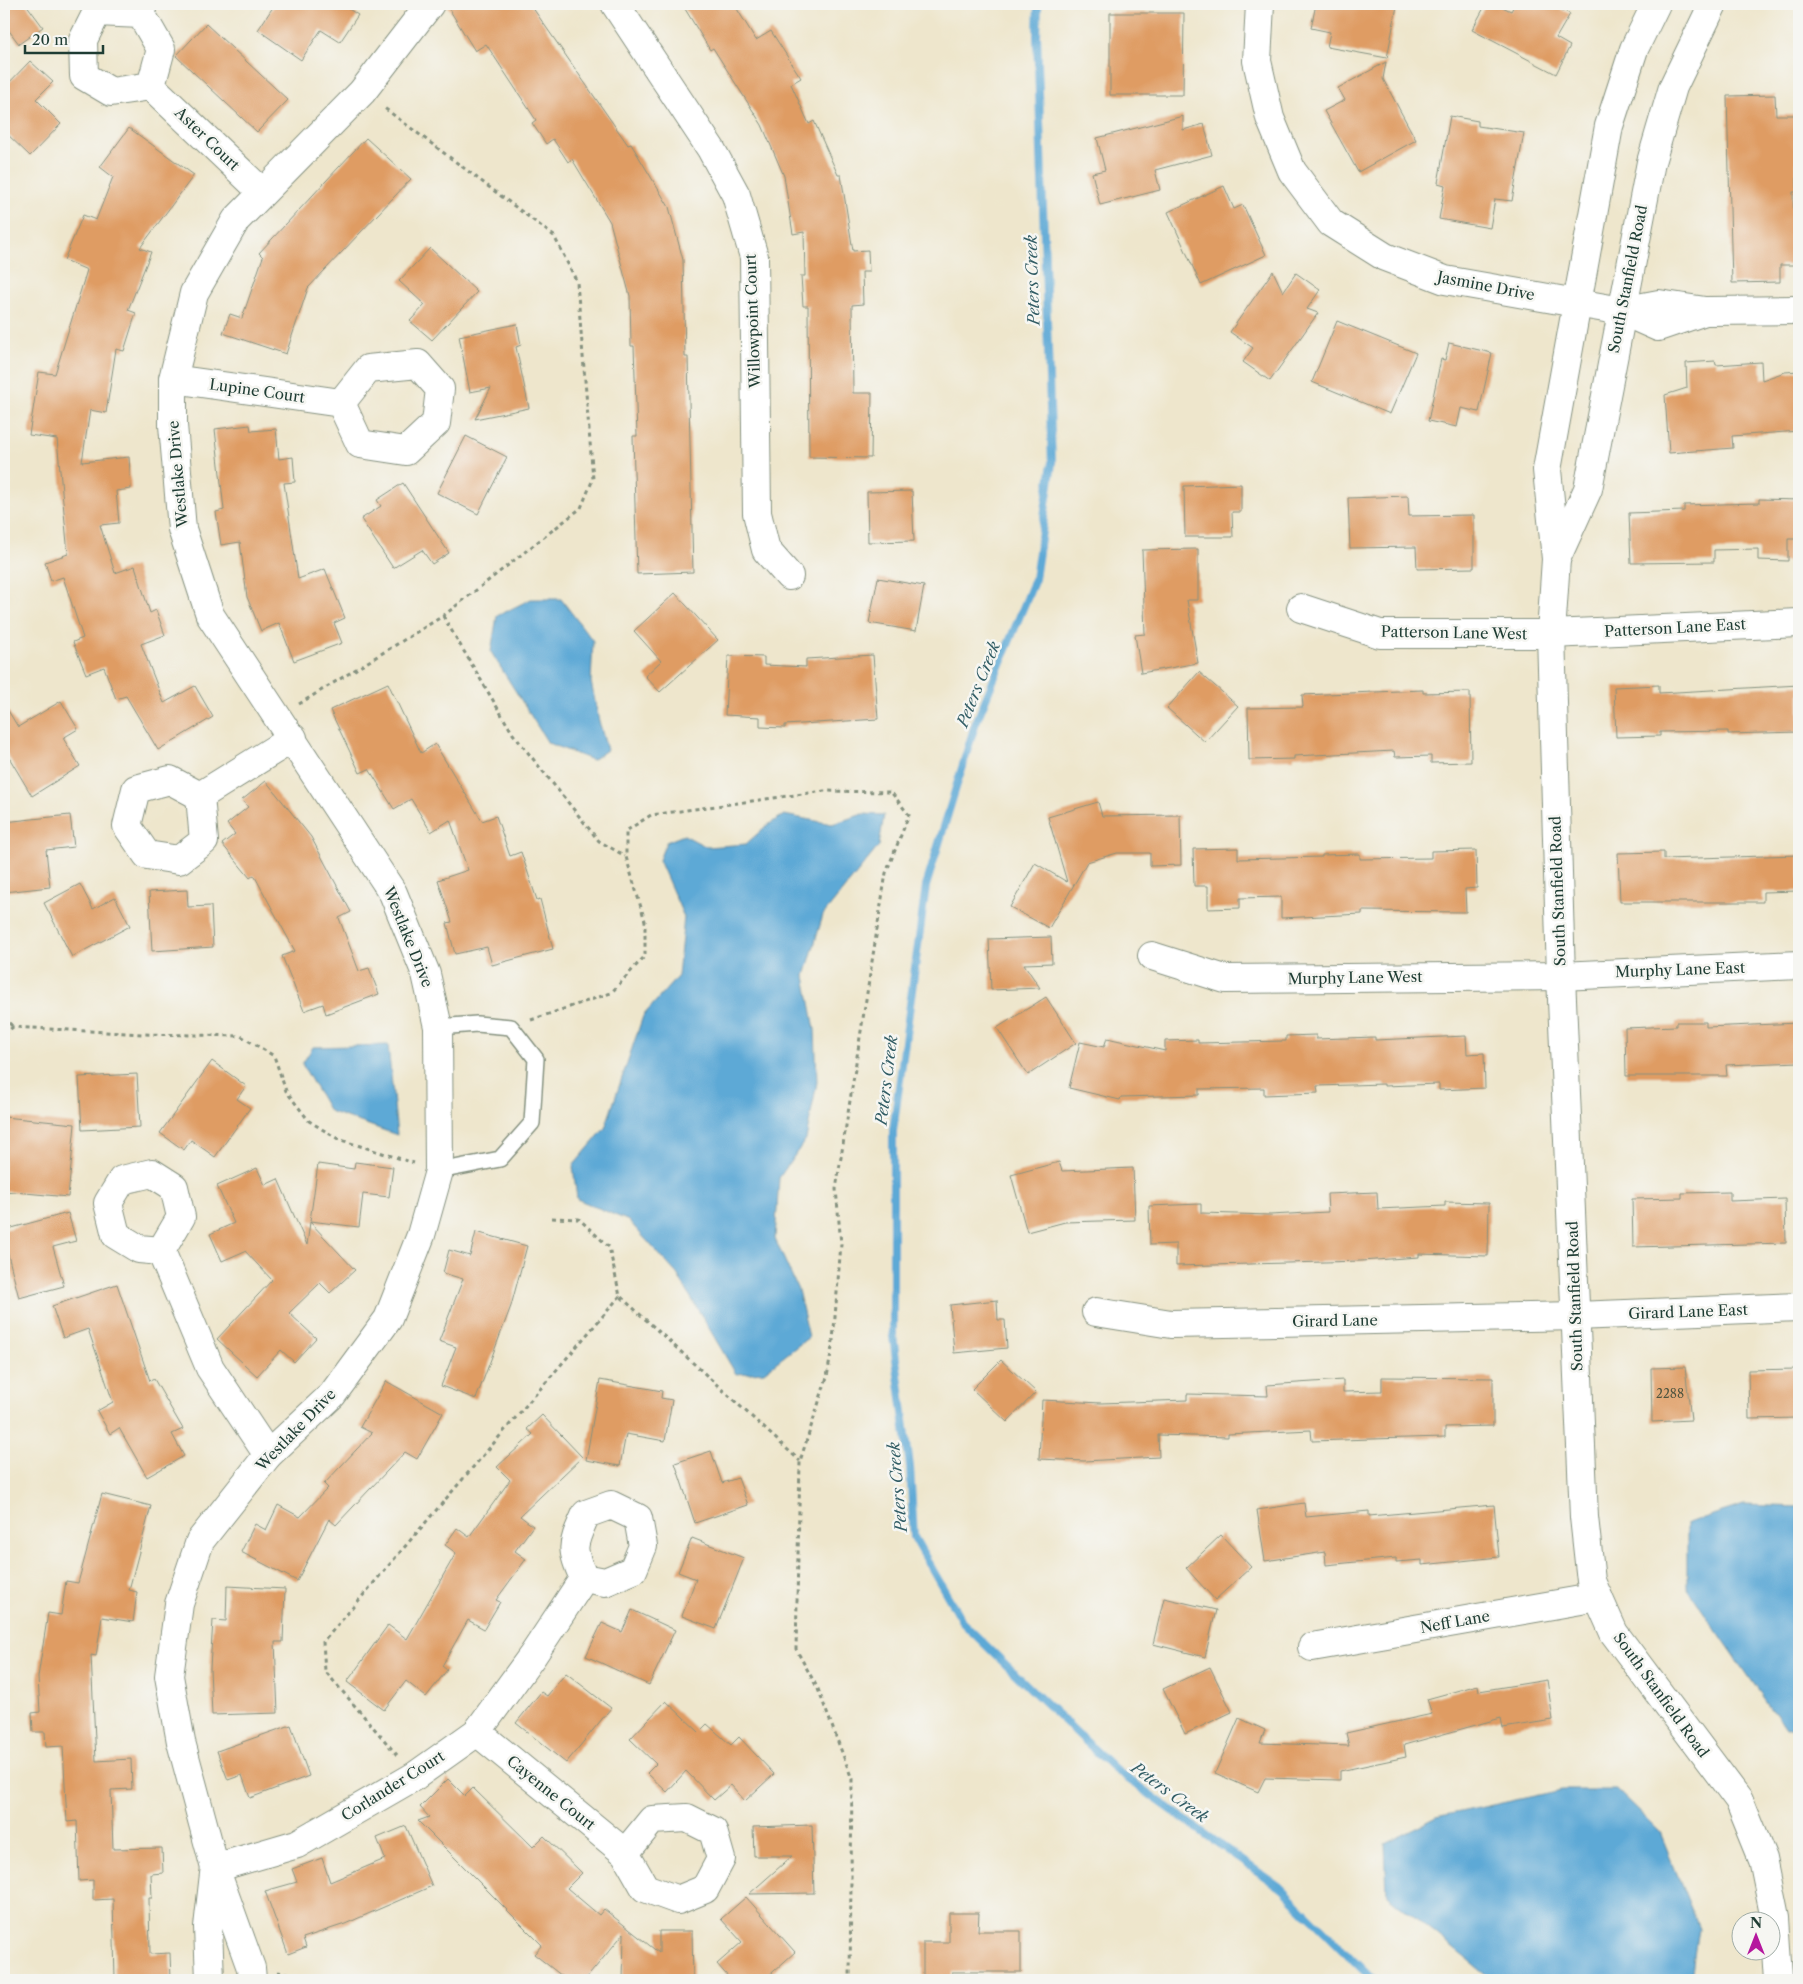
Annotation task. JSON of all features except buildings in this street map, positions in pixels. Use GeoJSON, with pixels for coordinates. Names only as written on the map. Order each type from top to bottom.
{"type":"FeatureCollection","features":[{"type":"Feature","properties":{"kind":"street","name":"Westlake Drive"},"geometry":{"type":"LineString","coordinates":[[252,1974],[215,1868],[181,1742],[169,1676],[179,1604],[200,1540],[268,1455],[332,1395],[388,1319],[421,1235],[439,1171],[438,1027],[426,974],[393,893],[286,727],[210,614],[182,529],[173,425],[173,379],[194,293],[236,220],[362,92],[430,4]]}},
{"type":"Feature","properties":{"kind":"street","name":"Willowpoint Court"},"geometry":{"type":"LineString","coordinates":[[615,4],[711,149],[736,195],[754,257],[757,513],[766,550],[789,576]]}},
{"type":"Feature","properties":{"kind":"street","name":"Jasmine Drive"},"geometry":{"type":"LineString","coordinates":[[1260,4],[1258,61],[1270,118],[1292,171],[1331,223],[1385,257],[1445,280],[1622,311]]}},
{"type":"Feature","properties":{"kind":"street","name":"South Stanfield Road"},"geometry":{"type":"LineString","coordinates":[[1656,4],[1634,49],[1609,126],[1547,470],[1556,559],[1551,634],[1561,976],[1584,1517],[1591,1581],[1614,1633],[1739,1800],[1763,1859],[1775,1918],[1780,1980]]}},
{"type":"Feature","properties":{"kind":"street","name":"South Stanfield Road"},"geometry":{"type":"LineString","coordinates":[[1556,559],[1588,489],[1651,162],[1673,87],[1713,4]]}},
{"type":"Feature","properties":{"kind":"street","name":"Aster Court"},"geometry":{"type":"LineString","coordinates":[[151,86],[262,192]]}},
{"type":"Feature","properties":{"kind":"street"},"geometry":{"type":"LineString","coordinates":[[1622,311],[1659,304],[1705,311],[1799,310]]}},
{"type":"Feature","properties":{"kind":"street","name":"Lupine Court"},"geometry":{"type":"LineString","coordinates":[[173,379],[341,403]]}},
{"type":"Feature","properties":{"kind":"street","name":"Patterson Lane West"},"geometry":{"type":"LineString","coordinates":[[1301,608],[1380,634],[1551,634]]}},
{"type":"Feature","properties":{"kind":"street","name":"Patterson Lane East"},"geometry":{"type":"LineString","coordinates":[[1551,634],[1799,623]]}},
{"type":"Feature","properties":{"kind":"street"},"geometry":{"type":"LineString","coordinates":[[200,796],[286,727]]}},
{"type":"Feature","properties":{"kind":"street","name":"Murphy Lane West"},"geometry":{"type":"LineString","coordinates":[[1152,956],[1224,979],[1561,976]]}},
{"type":"Feature","properties":{"kind":"street","name":"Murphy Lane East"},"geometry":{"type":"LineString","coordinates":[[1561,976],[1799,965]]}},
{"type":"Feature","properties":{"kind":"street"},"geometry":{"type":"LineString","coordinates":[[161,1251],[210,1368],[268,1455]]}},
{"type":"Feature","properties":{"kind":"street","name":"Girard Lane East"},"geometry":{"type":"LineString","coordinates":[[1576,1316],[1799,1307]]}},
{"type":"Feature","properties":{"kind":"street","name":"Girard Lane"},"geometry":{"type":"LineString","coordinates":[[1096,1312],[1171,1324],[1576,1316]]}},
{"type":"Feature","properties":{"kind":"street","name":"Corlander Court"},"geometry":{"type":"LineString","coordinates":[[215,1868],[296,1844],[415,1776],[476,1732],[533,1655],[584,1578]]}},
{"type":"Feature","properties":{"kind":"street","name":"Neff Lane"},"geometry":{"type":"LineString","coordinates":[[1312,1648],[1598,1597]]}},
{"type":"Feature","properties":{"kind":"street","name":"Cayenne Court"},"geometry":{"type":"LineString","coordinates":[[476,1732],[625,1853]]}},
{"type":"Feature","properties":{"kind":"street","name":"Westlake Drive"},"geometry":{"type":"LineString","coordinates":[[210,1980],[208,1927],[215,1868]]}},
{"type":"Feature","properties":{"kind":"lane"},"geometry":{"type":"LineString","coordinates":[[438,1027],[477,1024],[511,1027],[536,1059],[532,1123],[500,1159],[439,1171]]}},
{"type":"Feature","properties":{"kind":"path"},"geometry":{"type":"LineString","coordinates":[[286,727],[443,616],[581,508],[593,480],[577,282],[554,236],[362,92]]}},
{"type":"Feature","properties":{"kind":"path"},"geometry":{"type":"LineString","coordinates":[[443,616],[513,734],[599,840],[626,856]]}},
{"type":"Feature","properties":{"kind":"path"},"geometry":{"type":"LineString","coordinates":[[511,1027],[611,993],[645,956],[644,921],[626,856],[626,831],[650,815],[824,791],[891,792],[909,815],[886,872],[841,1146],[836,1189],[841,1244],[833,1340],[827,1377],[800,1461],[796,1649],[818,1689],[852,1779],[850,1980]]}},
{"type":"Feature","properties":{"kind":"path"},"geometry":{"type":"LineString","coordinates":[[4,1017],[13,1027]]}},
{"type":"Feature","properties":{"kind":"path"},"geometry":{"type":"LineString","coordinates":[[4,1034],[13,1027],[143,1034],[241,1036],[274,1056],[286,1091],[310,1122],[338,1139],[439,1171]]}},
{"type":"Feature","properties":{"kind":"path"},"geometry":{"type":"LineString","coordinates":[[552,1218],[579,1219],[609,1248],[620,1296],[800,1461]]}},
{"type":"Feature","properties":{"kind":"path"},"geometry":{"type":"LineString","coordinates":[[415,1776],[325,1671],[324,1642],[620,1296]]}},
{"type":"Feature","properties":{"kind":"path"},"geometry":{"type":"LineString","coordinates":[[252,1974],[341,1980]]}},
{"type":"Feature","properties":{"kind":"water"},"geometry":{"type":"Polygon","coordinates":[[[531,599],[561,599],[593,641],[591,682],[607,750],[592,760],[548,743],[491,652],[497,616],[531,599]]]}},
{"type":"Feature","properties":{"kind":"water"},"geometry":{"type":"Polygon","coordinates":[[[863,814],[884,815],[879,846],[823,915],[805,976],[815,1029],[817,1082],[806,1139],[779,1178],[775,1239],[798,1290],[809,1337],[764,1372],[736,1374],[677,1274],[629,1221],[577,1199],[573,1166],[605,1128],[643,1016],[678,976],[684,917],[659,860],[666,842],[684,835],[707,847],[746,844],[766,826],[784,815],[832,824],[863,814]]]}},
{"type":"Feature","properties":{"kind":"water"},"geometry":{"type":"Polygon","coordinates":[[[388,1045],[397,1135],[329,1111],[302,1064],[313,1047],[388,1045]]]}},
{"type":"Feature","properties":{"kind":"water"},"geometry":{"type":"Polygon","coordinates":[[[1744,1505],[1799,1507],[1799,1728],[1785,1729],[1687,1587],[1687,1523],[1744,1505]]]}},
{"type":"Feature","properties":{"kind":"water"},"geometry":{"type":"Polygon","coordinates":[[[1562,1790],[1617,1790],[1660,1832],[1699,1928],[1692,1980],[1507,1980],[1489,1977],[1387,1895],[1385,1843],[1437,1817],[1562,1790]]]}},
{"type":"Feature","properties":{"kind":"waterway","name":"Peters Creek"},"geometry":{"type":"LineString","coordinates":[[1038,4],[1037,36],[1052,463],[1035,579],[975,725],[926,886],[893,1131],[893,1336],[910,1467],[914,1537],[963,1623],[1037,1695],[1117,1771],[1282,1889],[1373,1980]]}}]}
